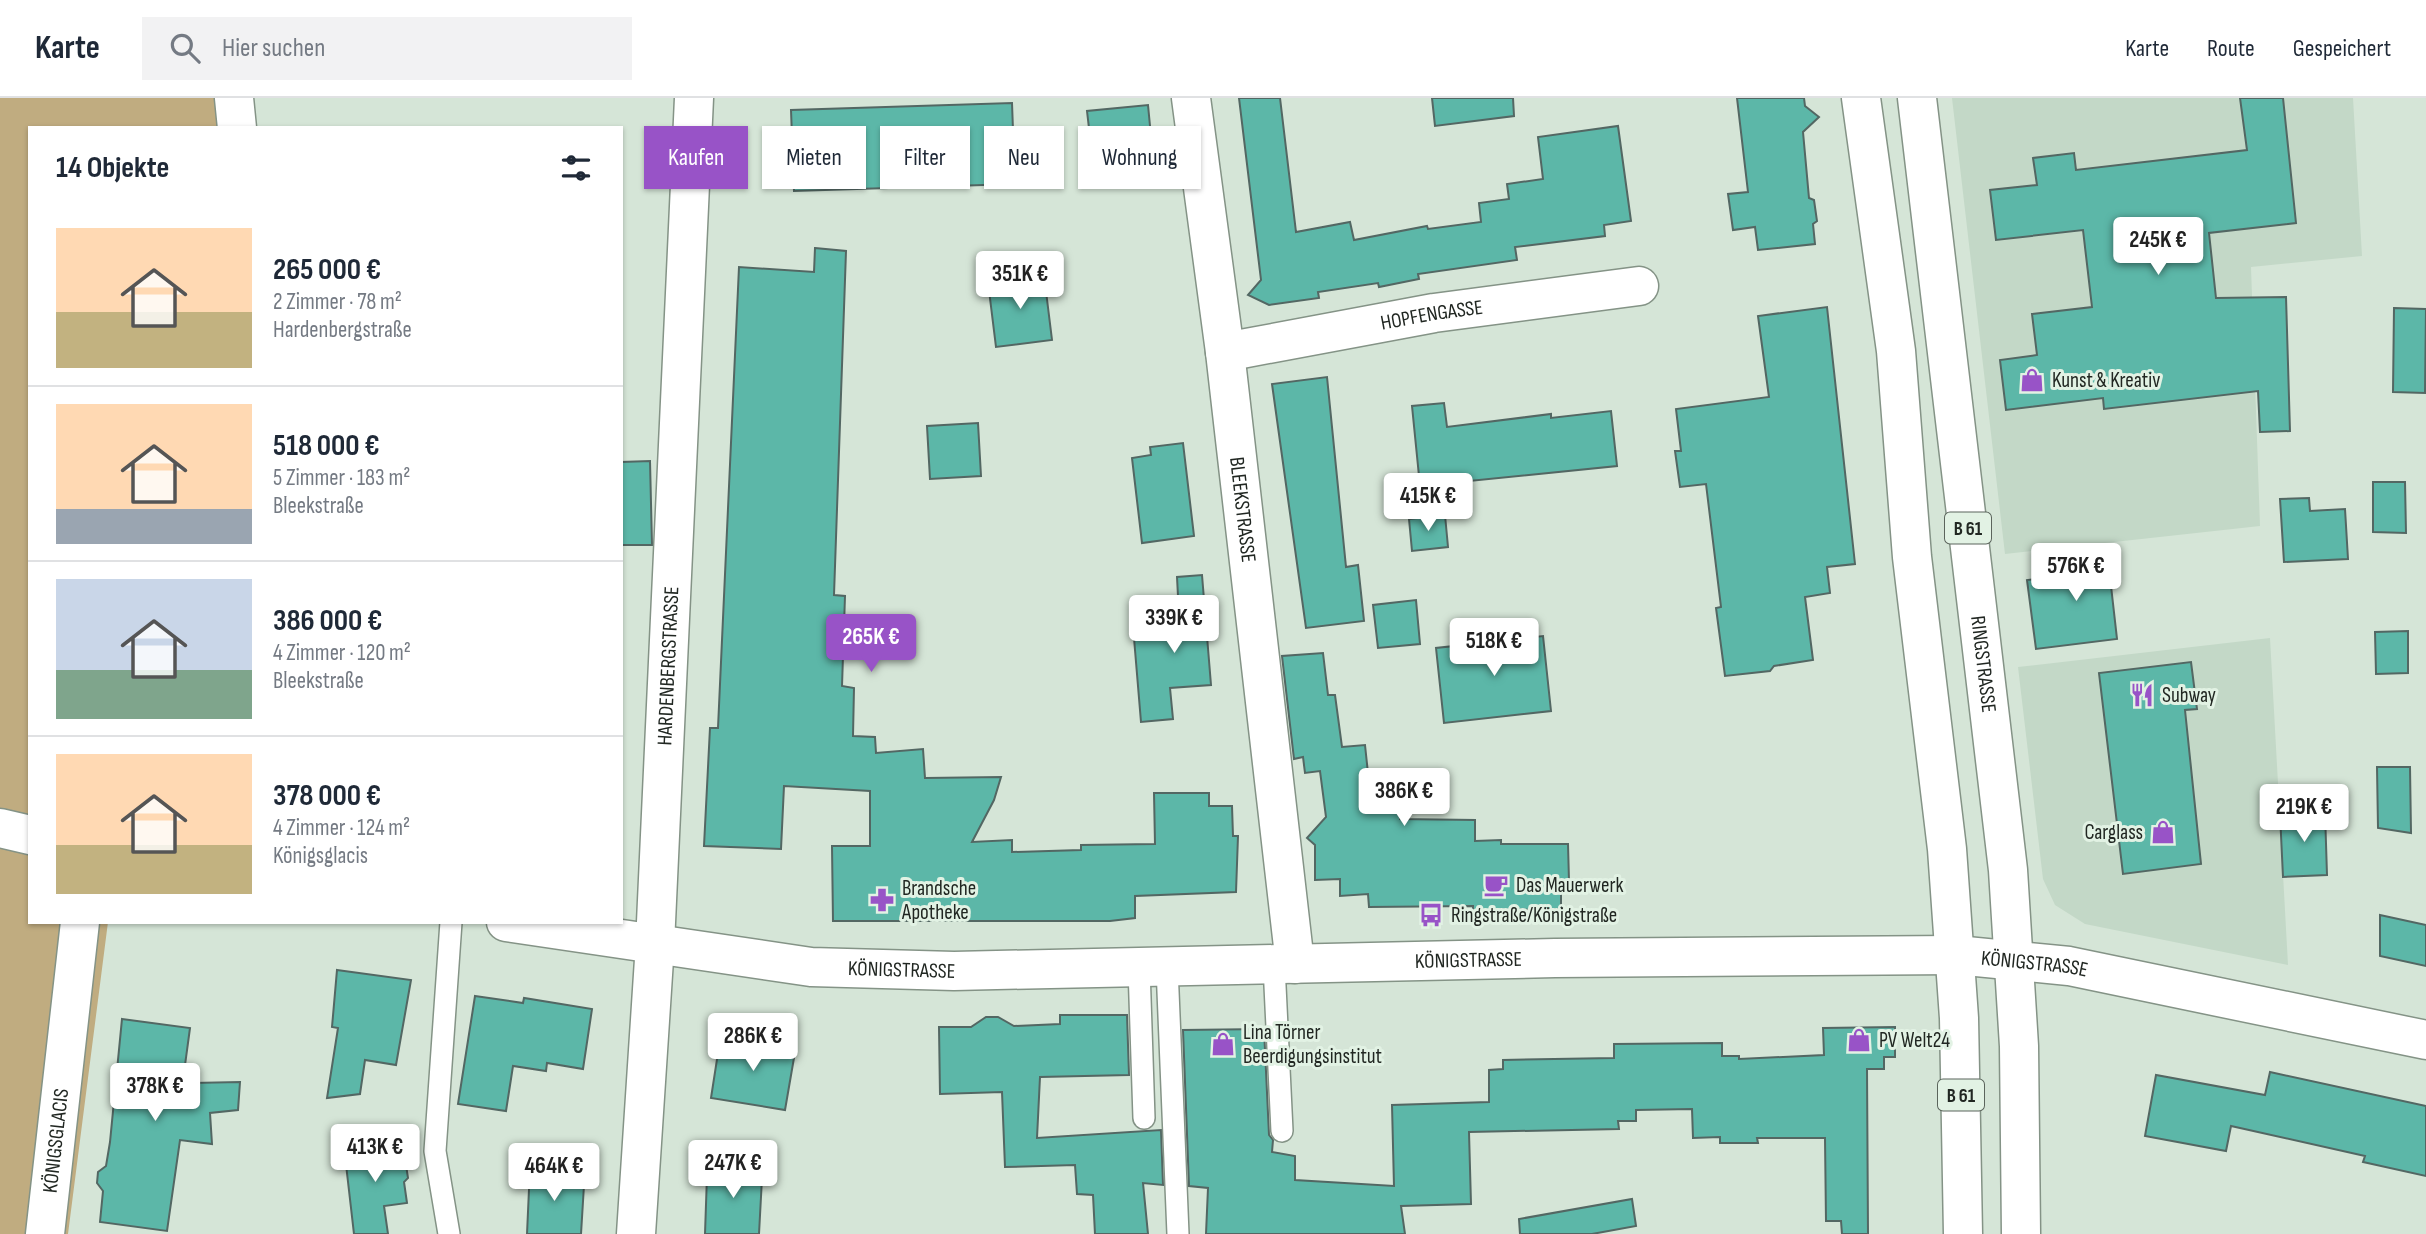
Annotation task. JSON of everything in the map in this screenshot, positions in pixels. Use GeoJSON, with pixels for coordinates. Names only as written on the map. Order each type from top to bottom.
{"type":"FeatureCollection","features":[{"type":"Feature","properties":{"kind":"street"},"geometry":{"type":"LineString","coordinates":[[234,98],[237,126]]}},
{"type":"Feature","properties":{"kind":"street","name":"HARDENBERGSTRASSE"},"geometry":{"type":"LineString","coordinates":[[636,1234],[655,944],[694,98]]}},
{"type":"Feature","properties":{"kind":"street","name":"BLEEKSTRASSE"},"geometry":{"type":"LineString","coordinates":[[1191,98],[1226,352],[1284,965]]}},
{"type":"Feature","properties":{"kind":"street","name":"B 61"},"geometry":{"type":"LineString","coordinates":[[1861,98],[1896,351],[1912,557],[1947,849],[1956,955],[1963,1234]]}},
{"type":"Feature","properties":{"kind":"street","name":"RINGSTRASSE"},"geometry":{"type":"LineString","coordinates":[[1917,98],[2008,870],[2016,959],[2021,1234]]}},
{"type":"Feature","properties":{"kind":"street","name":"HOPFENGASSE"},"geometry":{"type":"LineString","coordinates":[[1226,352],[1434,313],[1639,286]]}},
{"type":"Feature","properties":{"kind":"street"},"geometry":{"type":"LineString","coordinates":[[0,828],[28,835]]}},
{"type":"Feature","properties":{"kind":"street","name":"KÖNIGSGLACIS"},"geometry":{"type":"LineString","coordinates":[[44,1234],[80,924]]}},
{"type":"Feature","properties":{"kind":"street","name":"KÖNIGSTRASSE"},"geometry":{"type":"LineString","coordinates":[[520,924],[811,967],[954,971],[1555,958],[1956,955],[2016,959],[2082,968],[2426,1040]]}},
{"type":"Feature","properties":{"kind":"lane"},"geometry":{"type":"LineString","coordinates":[[449,1234],[435,1151],[451,924]]}},
{"type":"Feature","properties":{"kind":"lane"},"geometry":{"type":"LineString","coordinates":[[1282,1131],[1284,965]]}},
{"type":"Feature","properties":{"kind":"lane"},"geometry":{"type":"LineString","coordinates":[[1144,1118],[1153,967]]}},
{"type":"Feature","properties":{"kind":"lane"},"geometry":{"type":"LineString","coordinates":[[1153,967],[1178,1234]]}},
{"type":"Feature","properties":{"kind":"shaded area"},"geometry":{"type":"Polygon","coordinates":[[[0,98],[223,98],[223,126],[28,126],[28,924],[108,924],[68,1234],[0,1234],[0,98]]]}},
{"type":"Feature","properties":{"kind":"shaded area"},"geometry":{"type":"Polygon","coordinates":[[[1952,98],[2353,98],[2362,256],[2251,267],[2260,526],[2005,554],[1952,98]]]}},
{"type":"Feature","properties":{"kind":"shaded area"},"geometry":{"type":"Polygon","coordinates":[[[2270,638],[2288,965],[2085,924],[2055,905],[2043,879],[2018,667],[2270,638]]]}},
{"type":"Feature","properties":{"kind":"building"},"geometry":{"type":"Polygon","coordinates":[[[1239,98],[1280,98],[1296,232],[1350,222],[1354,240],[1427,226],[1428,229],[1481,222],[1479,203],[1509,199],[1507,184],[1543,179],[1538,137],[1618,126],[1631,221],[1604,225],[1605,236],[1515,247],[1517,260],[1418,274],[1419,279],[1379,287],[1378,283],[1318,292],[1319,298],[1269,305],[1248,295],[1261,280],[1239,98]]]}},
{"type":"Feature","properties":{"kind":"building"},"geometry":{"type":"Polygon","coordinates":[[[1432,98],[1513,98],[1514,116],[1435,126],[1432,98]]]}},
{"type":"Feature","properties":{"kind":"building"},"geometry":{"type":"Polygon","coordinates":[[[1737,98],[1804,98],[1805,106],[1819,117],[1803,132],[1809,198],[1814,200],[1817,221],[1813,224],[1815,244],[1758,250],[1755,227],[1733,230],[1728,194],[1748,192],[1737,98]]]}},
{"type":"Feature","properties":{"kind":"building"},"geometry":{"type":"Polygon","coordinates":[[[2240,98],[2283,98],[2296,223],[2209,233],[2216,298],[2286,297],[2290,431],[2260,432],[2258,391],[2104,409],[2103,398],[2006,410],[2000,360],[2037,355],[2032,314],[2092,307],[2083,230],[1996,240],[1990,190],[2037,185],[2033,158],[2074,153],[2076,170],[2247,150],[2240,98]]]}},
{"type":"Feature","properties":{"kind":"building"},"geometry":{"type":"Polygon","coordinates":[[[1012,103],[1013,126],[984,126],[984,185],[970,185],[970,126],[880,126],[880,188],[866,189],[866,126],[792,126],[791,110],[1012,103]]]}},
{"type":"Feature","properties":{"kind":"building"},"geometry":{"type":"Polygon","coordinates":[[[1148,105],[1150,126],[1089,126],[1087,111],[1148,105]]]}},
{"type":"Feature","properties":{"kind":"building"},"geometry":{"type":"Polygon","coordinates":[[[794,189],[857,189],[794,191],[794,189]]]}},
{"type":"Feature","properties":{"kind":"building"},"geometry":{"type":"Polygon","coordinates":[[[815,248],[846,251],[834,595],[845,596],[842,686],[854,688],[853,736],[875,737],[876,753],[923,749],[925,778],[1001,777],[994,800],[972,842],[1012,840],[1012,852],[1081,850],[1081,845],[1155,844],[1154,793],[1209,793],[1209,806],[1232,806],[1233,836],[1238,836],[1236,892],[1135,896],[1135,918],[1110,921],[833,921],[832,846],[870,846],[870,791],[784,786],[781,849],[704,846],[710,728],[718,728],[739,267],[814,272],[815,248]]]}},
{"type":"Feature","properties":{"kind":"building"},"geometry":{"type":"Polygon","coordinates":[[[1044,275],[1052,340],[996,347],[988,282],[1044,275]]]}},
{"type":"Feature","properties":{"kind":"building"},"geometry":{"type":"Polygon","coordinates":[[[1827,307],[1855,564],[1827,567],[1830,593],[1805,597],[1813,660],[1774,666],[1770,671],[1725,676],[1716,608],[1721,607],[1706,484],[1680,487],[1675,451],[1681,451],[1676,409],[1769,397],[1758,316],[1827,307]]]}},
{"type":"Feature","properties":{"kind":"building"},"geometry":{"type":"Polygon","coordinates":[[[2394,308],[2426,309],[2425,393],[2393,392],[2394,308]]]}},
{"type":"Feature","properties":{"kind":"building"},"geometry":{"type":"Polygon","coordinates":[[[1327,377],[1346,567],[1358,565],[1364,621],[1306,628],[1272,384],[1327,377]]]}},
{"type":"Feature","properties":{"kind":"building"},"geometry":{"type":"Polygon","coordinates":[[[1444,403],[1447,427],[1551,414],[1551,418],[1611,411],[1617,466],[1420,486],[1412,406],[1444,403]]]}},
{"type":"Feature","properties":{"kind":"building"},"geometry":{"type":"Polygon","coordinates":[[[978,423],[981,476],[930,479],[927,426],[978,423]]]}},
{"type":"Feature","properties":{"kind":"building"},"geometry":{"type":"Polygon","coordinates":[[[1183,443],[1194,536],[1142,543],[1132,458],[1151,455],[1150,447],[1183,443]]]}},
{"type":"Feature","properties":{"kind":"building"},"geometry":{"type":"Polygon","coordinates":[[[650,461],[652,545],[623,545],[623,462],[650,461]]]}},
{"type":"Feature","properties":{"kind":"building"},"geometry":{"type":"Polygon","coordinates":[[[2373,482],[2405,482],[2406,533],[2373,532],[2373,482]]]}},
{"type":"Feature","properties":{"kind":"building"},"geometry":{"type":"Polygon","coordinates":[[[2309,498],[2310,511],[2345,509],[2348,559],[2284,562],[2280,499],[2309,498]]]}},
{"type":"Feature","properties":{"kind":"building"},"geometry":{"type":"Polygon","coordinates":[[[1445,515],[1448,547],[1412,551],[1409,519],[1445,515]]]}},
{"type":"Feature","properties":{"kind":"building"},"geometry":{"type":"Polygon","coordinates":[[[2112,544],[2116,576],[2110,577],[2117,639],[2036,649],[2027,580],[2085,573],[2081,548],[2112,544]]]}},
{"type":"Feature","properties":{"kind":"building"},"geometry":{"type":"Polygon","coordinates":[[[1202,575],[1211,685],[1170,688],[1173,719],[1141,722],[1134,638],[1180,635],[1177,577],[1202,575]]]}},
{"type":"Feature","properties":{"kind":"building"},"geometry":{"type":"Polygon","coordinates":[[[1416,600],[1420,644],[1378,648],[1373,605],[1416,600]]]}},
{"type":"Feature","properties":{"kind":"building"},"geometry":{"type":"Polygon","coordinates":[[[2408,631],[2408,673],[2376,674],[2375,632],[2408,631]]]}},
{"type":"Feature","properties":{"kind":"building"},"geometry":{"type":"Polygon","coordinates":[[[1517,633],[1518,639],[1543,636],[1551,711],[1444,723],[1436,648],[1482,643],[1482,637],[1517,633]]]}},
{"type":"Feature","properties":{"kind":"building"},"geometry":{"type":"Polygon","coordinates":[[[1323,653],[1328,695],[1335,695],[1342,747],[1365,745],[1372,811],[1400,810],[1400,819],[1475,820],[1475,841],[1501,840],[1501,844],[1568,844],[1569,881],[1561,881],[1561,909],[1473,913],[1473,906],[1369,907],[1368,894],[1340,896],[1340,879],[1315,880],[1315,845],[1307,838],[1326,817],[1320,771],[1305,773],[1303,757],[1294,759],[1282,656],[1323,653]]]}},
{"type":"Feature","properties":{"kind":"building"},"geometry":{"type":"Polygon","coordinates":[[[2191,662],[2197,709],[2185,710],[2201,864],[2123,874],[2099,673],[2191,662]]]}},
{"type":"Feature","properties":{"kind":"building"},"geometry":{"type":"Polygon","coordinates":[[[2377,767],[2410,767],[2411,833],[2378,828],[2377,767]]]}},
{"type":"Feature","properties":{"kind":"building"},"geometry":{"type":"Polygon","coordinates":[[[2325,812],[2327,875],[2283,877],[2280,814],[2325,812]]]}},
{"type":"Feature","properties":{"kind":"building"},"geometry":{"type":"Polygon","coordinates":[[[2380,915],[2426,925],[2426,966],[2380,956],[2380,915]]]}},
{"type":"Feature","properties":{"kind":"building"},"geometry":{"type":"Polygon","coordinates":[[[337,970],[411,980],[396,1065],[365,1060],[360,1094],[327,1098],[338,1028],[332,1027],[337,970]]]}},
{"type":"Feature","properties":{"kind":"building"},"geometry":{"type":"Polygon","coordinates":[[[475,996],[523,1003],[524,998],[592,1009],[583,1069],[547,1063],[546,1071],[513,1066],[506,1111],[458,1104],[475,996]]]}},
{"type":"Feature","properties":{"kind":"building"},"geometry":{"type":"Polygon","coordinates":[[[1060,1015],[1127,1015],[1129,1075],[1040,1077],[1037,1138],[1161,1130],[1163,1185],[1143,1183],[1148,1234],[1095,1234],[1093,1195],[1077,1194],[1075,1165],[1005,1167],[1002,1092],[940,1094],[939,1027],[971,1027],[986,1017],[998,1017],[1014,1026],[1060,1024],[1060,1015]]]}},
{"type":"Feature","properties":{"kind":"building"},"geometry":{"type":"Polygon","coordinates":[[[122,1019],[190,1028],[185,1065],[194,1066],[192,1083],[240,1082],[238,1110],[210,1113],[212,1144],[180,1140],[167,1231],[100,1222],[103,1191],[97,1183],[98,1172],[106,1166],[110,1142],[122,1019]]]}},
{"type":"Feature","properties":{"kind":"building"},"geometry":{"type":"Polygon","coordinates":[[[1895,1027],[1895,1057],[1884,1057],[1884,1069],[1867,1069],[1868,1234],[1842,1234],[1841,1221],[1826,1221],[1825,1138],[1757,1138],[1758,1143],[1720,1143],[1720,1137],[1693,1138],[1692,1109],[1636,1110],[1636,1121],[1618,1121],[1619,1129],[1469,1132],[1471,1204],[1401,1206],[1405,1234],[1206,1234],[1208,1188],[1189,1186],[1183,1030],[1264,1029],[1272,1152],[1295,1156],[1295,1180],[1394,1186],[1392,1105],[1489,1102],[1489,1070],[1503,1069],[1503,1060],[1614,1058],[1614,1044],[1722,1043],[1722,1056],[1739,1056],[1739,1059],[1824,1055],[1823,1028],[1895,1027]]]}},
{"type":"Feature","properties":{"kind":"building"},"geometry":{"type":"Polygon","coordinates":[[[745,1032],[773,1037],[771,1048],[795,1052],[785,1110],[711,1098],[720,1040],[743,1044],[745,1032]]]}},
{"type":"Feature","properties":{"kind":"building"},"geometry":{"type":"Polygon","coordinates":[[[2270,1072],[2426,1106],[2426,1176],[2363,1162],[2365,1156],[2231,1126],[2226,1151],[2145,1136],[2156,1075],[2265,1095],[2270,1072]]]}},
{"type":"Feature","properties":{"kind":"building"},"geometry":{"type":"Polygon","coordinates":[[[399,1141],[401,1162],[406,1165],[408,1178],[404,1182],[407,1203],[384,1206],[388,1234],[354,1234],[344,1147],[399,1141]]]}},
{"type":"Feature","properties":{"kind":"building"},"geometry":{"type":"Polygon","coordinates":[[[720,1159],[750,1161],[749,1177],[762,1178],[759,1234],[705,1234],[707,1175],[719,1176],[720,1159]]]}},
{"type":"Feature","properties":{"kind":"building"},"geometry":{"type":"Polygon","coordinates":[[[530,1167],[569,1169],[568,1184],[584,1185],[581,1234],[527,1234],[530,1167]]]}},
{"type":"Feature","properties":{"kind":"building"},"geometry":{"type":"Polygon","coordinates":[[[1632,1199],[1636,1226],[1592,1234],[1520,1234],[1519,1219],[1632,1199]]]}},
{"type":"Feature","properties":{"kind":"place","name":"Kunst & Kreativ"},"geometry":{"type":"Point","coordinates":[2032,380]}},
{"type":"Feature","properties":{"kind":"place","name":"Subway"},"geometry":{"type":"Point","coordinates":[2142,695]}},
{"type":"Feature","properties":{"kind":"place","name":"Carglass"},"geometry":{"type":"Point","coordinates":[2163,832]}},
{"type":"Feature","properties":{"kind":"place","name":"Das Mauerwerk"},"geometry":{"type":"Point","coordinates":[1496,885]}},
{"type":"Feature","properties":{"kind":"place","name":"Brandsche Apotheke"},"geometry":{"type":"Point","coordinates":[882,900]}},
{"type":"Feature","properties":{"kind":"place","name":"Ringstraße/Königstraße"},"geometry":{"type":"Point","coordinates":[1431,915]}},
{"type":"Feature","properties":{"kind":"place","name":"PV Welt24"},"geometry":{"type":"Point","coordinates":[1859,1040]}},
{"type":"Feature","properties":{"kind":"place","name":"Lina Törner Beerdigungsinstitut"},"geometry":{"type":"Point","coordinates":[1223,1044]}}]}
